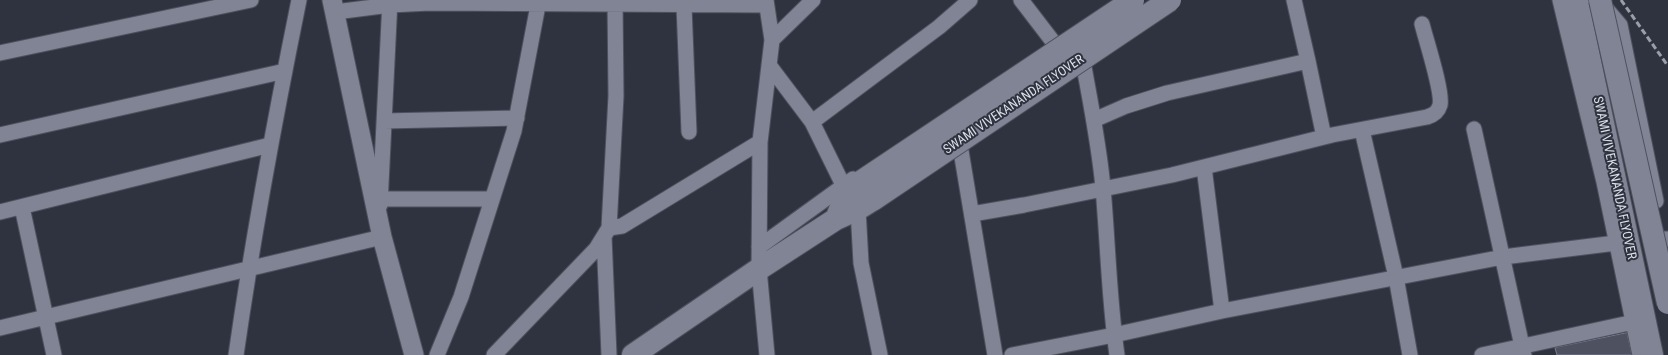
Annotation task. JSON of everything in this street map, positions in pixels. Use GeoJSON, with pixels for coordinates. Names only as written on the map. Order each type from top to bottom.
{"type":"FeatureCollection","features":[{"type":"Feature","properties":{"kind":"main road","name":"SWAMI VIVEKANANDA FLYOVER"},"geometry":{"type":"LineString","coordinates":[[857,193],[1133,0]]}},
{"type":"Feature","properties":{"kind":"main road","name":"SWAMI VIVEKANANDA FLYOVER"},"geometry":{"type":"LineString","coordinates":[[857,193],[1170,0]]}},
{"type":"Feature","properties":{"kind":"main road","name":"SWAMI VIVEKANANDA FLYOVER"},"geometry":{"type":"LineString","coordinates":[[1577,0],[1652,355]]}},
{"type":"Feature","properties":{"kind":"main road","name":"SWAMI VIVEKANANDA FLYOVER"},"geometry":{"type":"LineString","coordinates":[[1599,0],[1668,304]]}},
{"type":"Feature","properties":{"kind":"main road"},"geometry":{"type":"LineString","coordinates":[[633,355],[759,269],[836,219],[857,193]]}},
{"type":"Feature","properties":{"kind":"street"},"geometry":{"type":"LineString","coordinates":[[0,53],[252,0]]}},
{"type":"Feature","properties":{"kind":"street"},"geometry":{"type":"LineString","coordinates":[[236,355],[248,269],[270,145],[299,0]]}},
{"type":"Feature","properties":{"kind":"street"},"geometry":{"type":"LineString","coordinates":[[772,40],[813,0]]}},
{"type":"Feature","properties":{"kind":"street"},"geometry":{"type":"LineString","coordinates":[[812,122],[939,27],[970,0]]}},
{"type":"Feature","properties":{"kind":"street"},"geometry":{"type":"LineString","coordinates":[[1021,0],[1054,42]]}},
{"type":"Feature","properties":{"kind":"street"},"geometry":{"type":"LineString","coordinates":[[759,247],[857,193],[954,111],[1117,0]]}},
{"type":"Feature","properties":{"kind":"street"},"geometry":{"type":"LineString","coordinates":[[1294,0],[1324,137]]}},
{"type":"Feature","properties":{"kind":"street"},"geometry":{"type":"LineString","coordinates":[[1560,0],[1604,182],[1640,355]]}},
{"type":"Feature","properties":{"kind":"street"},"geometry":{"type":"LineString","coordinates":[[1599,0],[1620,25],[1666,239],[1668,261]]}},
{"type":"Feature","properties":{"kind":"street"},"geometry":{"type":"LineString","coordinates":[[437,355],[461,297],[514,131],[539,2]]}},
{"type":"Feature","properties":{"kind":"street"},"geometry":{"type":"LineString","coordinates":[[609,355],[607,232],[616,96],[615,2]]}},
{"type":"Feature","properties":{"kind":"street"},"geometry":{"type":"LineString","coordinates":[[414,355],[380,231],[334,6],[390,3],[615,2],[684,6],[766,3],[772,40],[760,142],[759,269],[767,355]]}},
{"type":"Feature","properties":{"kind":"street"},"geometry":{"type":"LineString","coordinates":[[380,231],[380,199],[390,3]]}},
{"type":"Feature","properties":{"kind":"street"},"geometry":{"type":"LineString","coordinates":[[684,6],[689,132]]}},
{"type":"Feature","properties":{"kind":"street"},"geometry":{"type":"LineString","coordinates":[[972,214],[1103,189],[1204,167],[1324,137],[1427,117],[1434,114],[1439,109],[1440,103],[1439,90],[1422,24]]}},
{"type":"Feature","properties":{"kind":"street"},"geometry":{"type":"LineString","coordinates":[[1076,28],[1094,120],[1103,189],[1114,335],[1117,355]]}},
{"type":"Feature","properties":{"kind":"street"},"geometry":{"type":"LineString","coordinates":[[1094,120],[1126,106],[1167,93],[1308,61]]}},
{"type":"Feature","properties":{"kind":"street"},"geometry":{"type":"LineString","coordinates":[[769,65],[812,122],[857,193],[861,263],[880,355]]}},
{"type":"Feature","properties":{"kind":"street"},"geometry":{"type":"LineString","coordinates":[[0,135],[285,70]]}},
{"type":"Feature","properties":{"kind":"street"},"geometry":{"type":"LineString","coordinates":[[954,111],[995,355]]}},
{"type":"Feature","properties":{"kind":"street"},"geometry":{"type":"LineString","coordinates":[[384,120],[517,118]]}},
{"type":"Feature","properties":{"kind":"street"},"geometry":{"type":"LineString","coordinates":[[1474,128],[1523,350]]}},
{"type":"Feature","properties":{"kind":"street"},"geometry":{"type":"LineString","coordinates":[[1362,130],[1396,277],[1410,355]]}},
{"type":"Feature","properties":{"kind":"street"},"geometry":{"type":"LineString","coordinates":[[494,355],[596,249],[607,232],[622,226],[760,142]]}},
{"type":"Feature","properties":{"kind":"street"},"geometry":{"type":"LineString","coordinates":[[0,212],[270,145]]}},
{"type":"Feature","properties":{"kind":"street"},"geometry":{"type":"LineString","coordinates":[[1204,167],[1222,311]]}},
{"type":"Feature","properties":{"kind":"street"},"geometry":{"type":"LineString","coordinates":[[380,199],[492,199]]}},
{"type":"Feature","properties":{"kind":"street"},"geometry":{"type":"LineString","coordinates":[[22,207],[54,355]]}},
{"type":"Feature","properties":{"kind":"street"},"geometry":{"type":"LineString","coordinates":[[0,328],[248,269],[380,231]]}},
{"type":"Feature","properties":{"kind":"street"},"geometry":{"type":"LineString","coordinates":[[1012,355],[1114,335],[1222,311],[1503,257],[1616,243]]}},
{"type":"Feature","properties":{"kind":"street"},"geometry":{"type":"LineString","coordinates":[[1482,355],[1523,350],[1634,322]]}},
{"type":"Feature","properties":{"kind":"building"},"geometry":{"type":"Polygon","coordinates":[[[1627,333],[1632,355],[1557,355],[1555,348],[1627,333]]]}},
{"type":"Feature","properties":{"kind":"railway"},"geometry":{"type":"LineString","coordinates":[[1621,0],[1668,66]]}}]}
